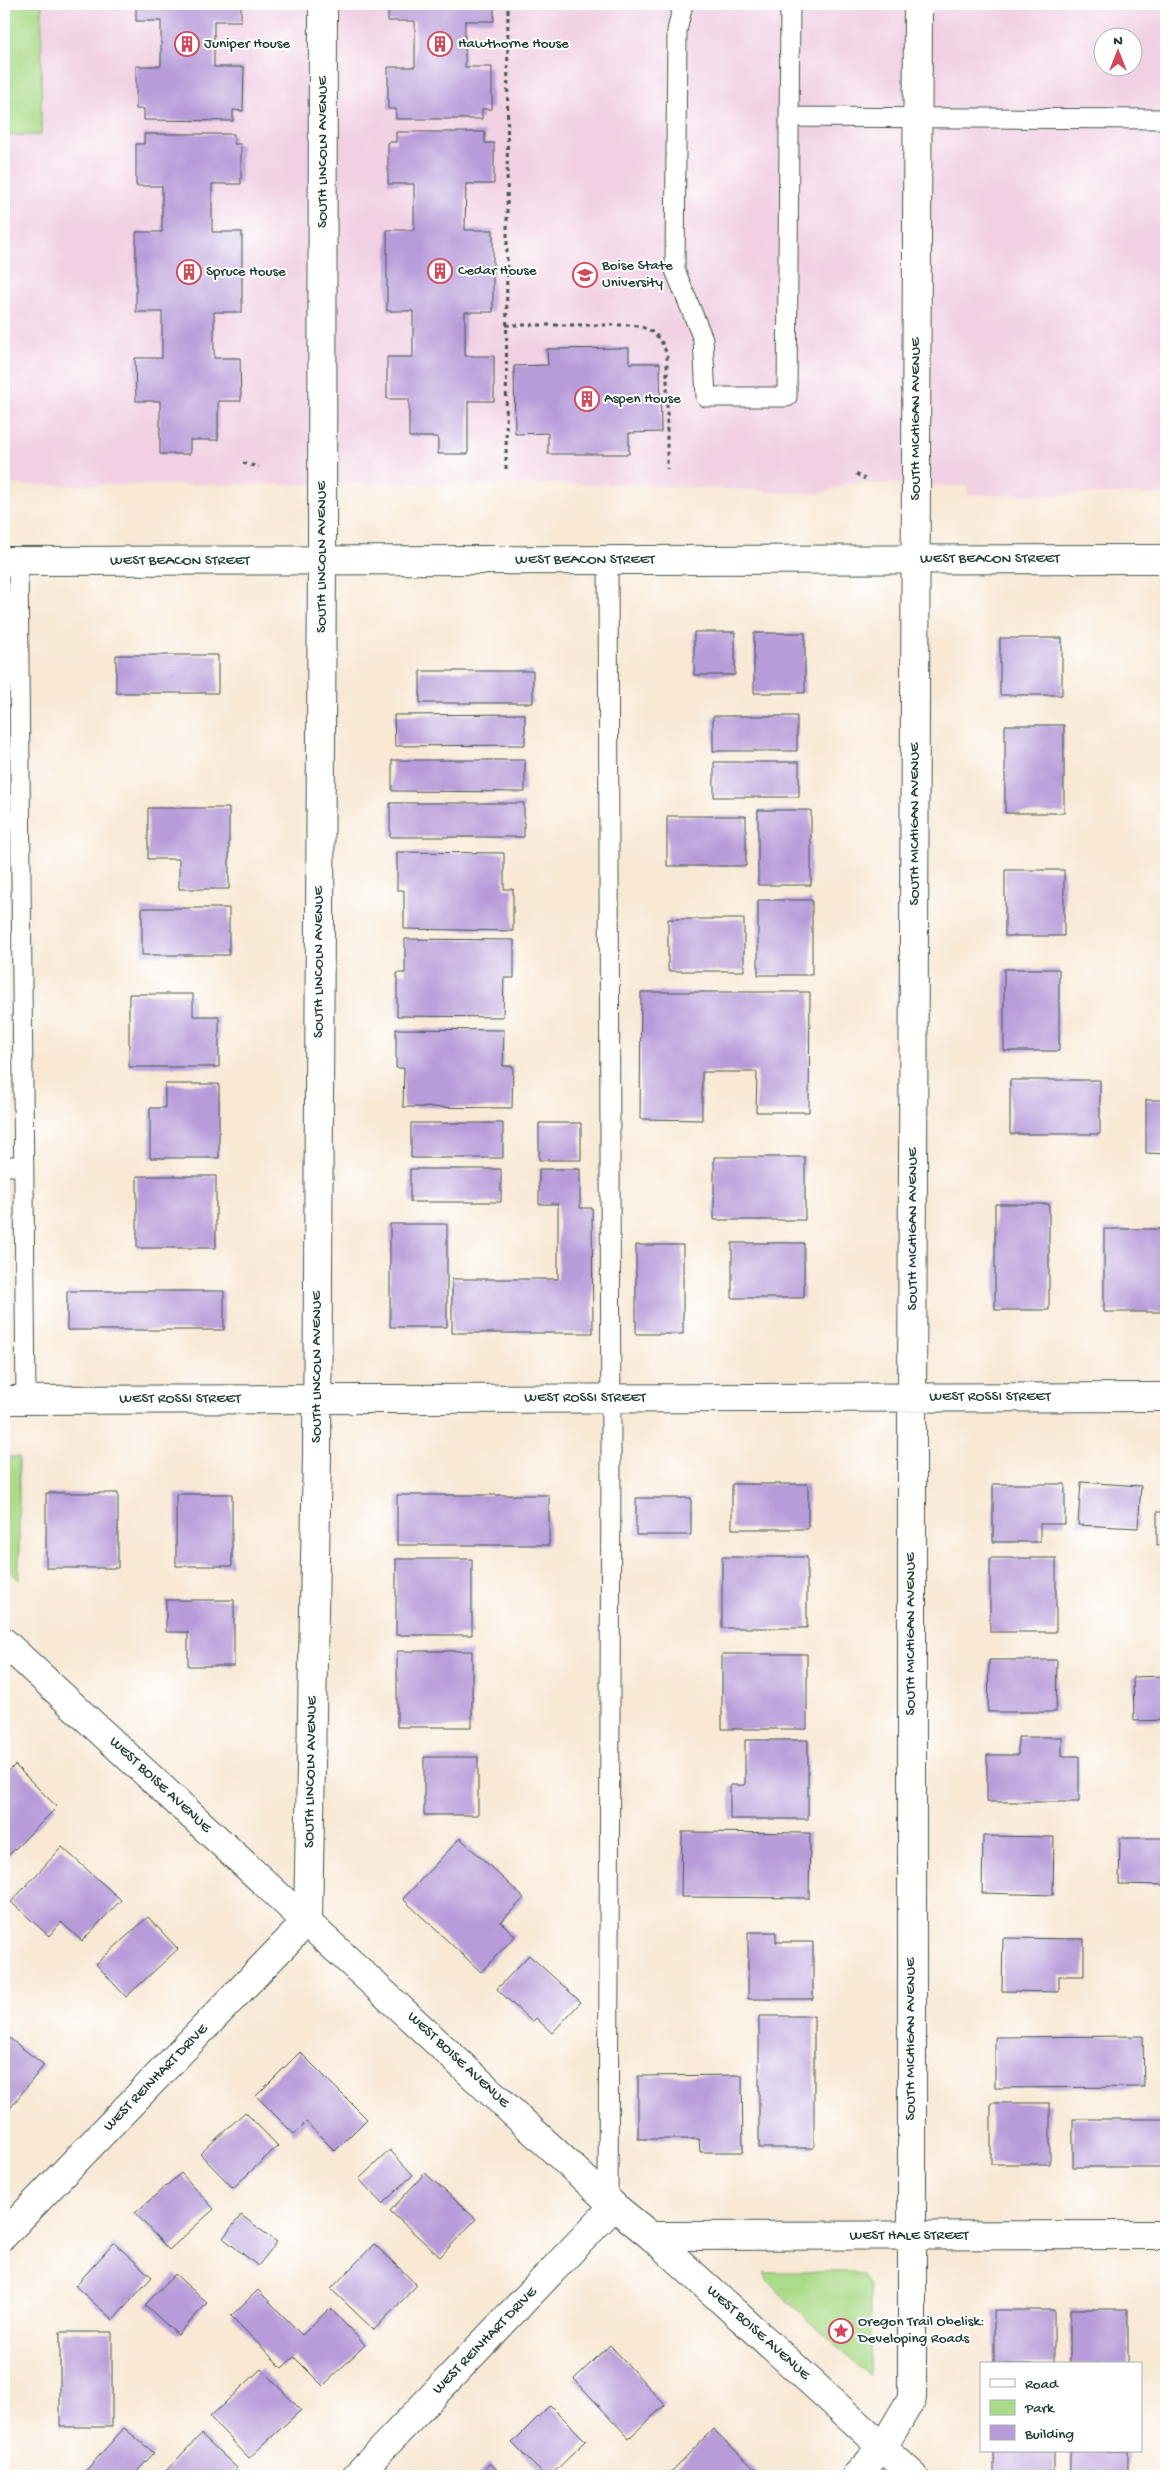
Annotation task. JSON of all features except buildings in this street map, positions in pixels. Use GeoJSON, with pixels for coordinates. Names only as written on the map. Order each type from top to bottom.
{"type":"FeatureCollection","features":[{"type":"Feature","properties":{"kind":"street","name":"SOUTH LINCOLN AVENUE"},"geometry":{"type":"LineString","coordinates":[[308,1920],[317,1398],[323,4]]}},
{"type":"Feature","properties":{"kind":"street","name":"SOUTH MICHIGAN AVENUE"},"geometry":{"type":"LineString","coordinates":[[856,2476],[883,2447],[912,2398],[912,1398],[918,4]]}},
{"type":"Feature","properties":{"kind":"street","name":"WEST BEACON STREET"},"geometry":{"type":"LineString","coordinates":[[11,561],[1166,559]]}},
{"type":"Feature","properties":{"kind":"street","name":"WEST ROSSI STREET"},"geometry":{"type":"LineString","coordinates":[[15,1400],[1166,1397]]}},
{"type":"Feature","properties":{"kind":"street","name":"WEST BOISE AVENUE"},"geometry":{"type":"LineString","coordinates":[[4,1642],[308,1920],[611,2203],[652,2236],[914,2476]]}},
{"type":"Feature","properties":{"kind":"street","name":"WEST REINHART DRIVE"},"geometry":{"type":"LineString","coordinates":[[4,2235],[308,1920]]}},
{"type":"Feature","properties":{"kind":"street","name":"WEST REINHART DRIVE"},"geometry":{"type":"LineString","coordinates":[[356,2476],[611,2203]]}},
{"type":"Feature","properties":{"kind":"street","name":"WEST HALE STREET"},"geometry":{"type":"LineString","coordinates":[[652,2236],[1166,2235]]}},
{"type":"Feature","properties":{"kind":"lane"},"geometry":{"type":"LineString","coordinates":[[683,4],[677,31],[675,270],[704,339],[706,396],[786,397],[790,4]]}},
{"type":"Feature","properties":{"kind":"lane"},"geometry":{"type":"LineString","coordinates":[[790,117],[1166,119]]}},
{"type":"Feature","properties":{"kind":"lane"},"geometry":{"type":"LineString","coordinates":[[608,560],[611,2203]]}},
{"type":"Feature","properties":{"kind":"lane"},"geometry":{"type":"LineString","coordinates":[[11,561],[24,1166],[15,1400]]}},
{"type":"Feature","properties":{"kind":"lane"},"geometry":{"type":"LineString","coordinates":[[4,1166],[24,1166]]}},
{"type":"Feature","properties":{"kind":"path"},"geometry":{"type":"LineString","coordinates":[[506,469],[508,4]]}},
{"type":"Feature","properties":{"kind":"path"},"geometry":{"type":"LineString","coordinates":[[506,325],[629,325],[643,326],[652,331],[665,347],[667,357],[667,469]]}},
{"type":"Feature","properties":{"kind":"path"},"geometry":{"type":"LineString","coordinates":[[243,463],[259,467]]}},
{"type":"Feature","properties":{"kind":"path"},"geometry":{"type":"LineString","coordinates":[[856,474],[865,479]]}},
{"type":"Feature","properties":{"kind":"shaded area","name":"Boise State University"},"geometry":{"type":"Polygon","coordinates":[[[4,4],[1166,4],[1166,494],[968,495],[968,486],[850,483],[820,494],[623,484],[4,485],[4,4]]]}},
{"type":"Feature","properties":{"kind":"shaded area"},"geometry":{"type":"Polygon","coordinates":[[[4,1124],[5,1124],[4,1352],[4,1124]]]}},
{"type":"Feature","properties":{"kind":"green space"},"geometry":{"type":"Polygon","coordinates":[[[4,4],[42,4],[41,135],[4,135],[4,4]]]}},
{"type":"Feature","properties":{"kind":"green space"},"geometry":{"type":"Polygon","coordinates":[[[4,1457],[19,1457],[19,1580],[4,1565],[4,1457]]]}},
{"type":"Feature","properties":{"kind":"green space"},"geometry":{"type":"Polygon","coordinates":[[[764,2272],[852,2272],[863,2275],[870,2286],[870,2375],[860,2368],[768,2282],[764,2272]]]}},
{"type":"Feature","properties":{"kind":"place","name":"Juniper House"},"geometry":{"type":"Point","coordinates":[187,44]}},
{"type":"Feature","properties":{"kind":"place","name":"Hawthorne House"},"geometry":{"type":"Point","coordinates":[440,44]}},
{"type":"Feature","properties":{"kind":"place","name":"Cedar House"},"geometry":{"type":"Point","coordinates":[440,271]}},
{"type":"Feature","properties":{"kind":"place","name":"Spruce House"},"geometry":{"type":"Point","coordinates":[189,272]}},
{"type":"Feature","properties":{"kind":"place","name":"Boise State University"},"geometry":{"type":"Point","coordinates":[585,275]}},
{"type":"Feature","properties":{"kind":"place","name":"Aspen House"},"geometry":{"type":"Point","coordinates":[587,399]}},
{"type":"Feature","properties":{"kind":"place","name":"Oregon Trail Obelisk: Developing Roads"},"geometry":{"type":"Point","coordinates":[841,2331]}}]}
